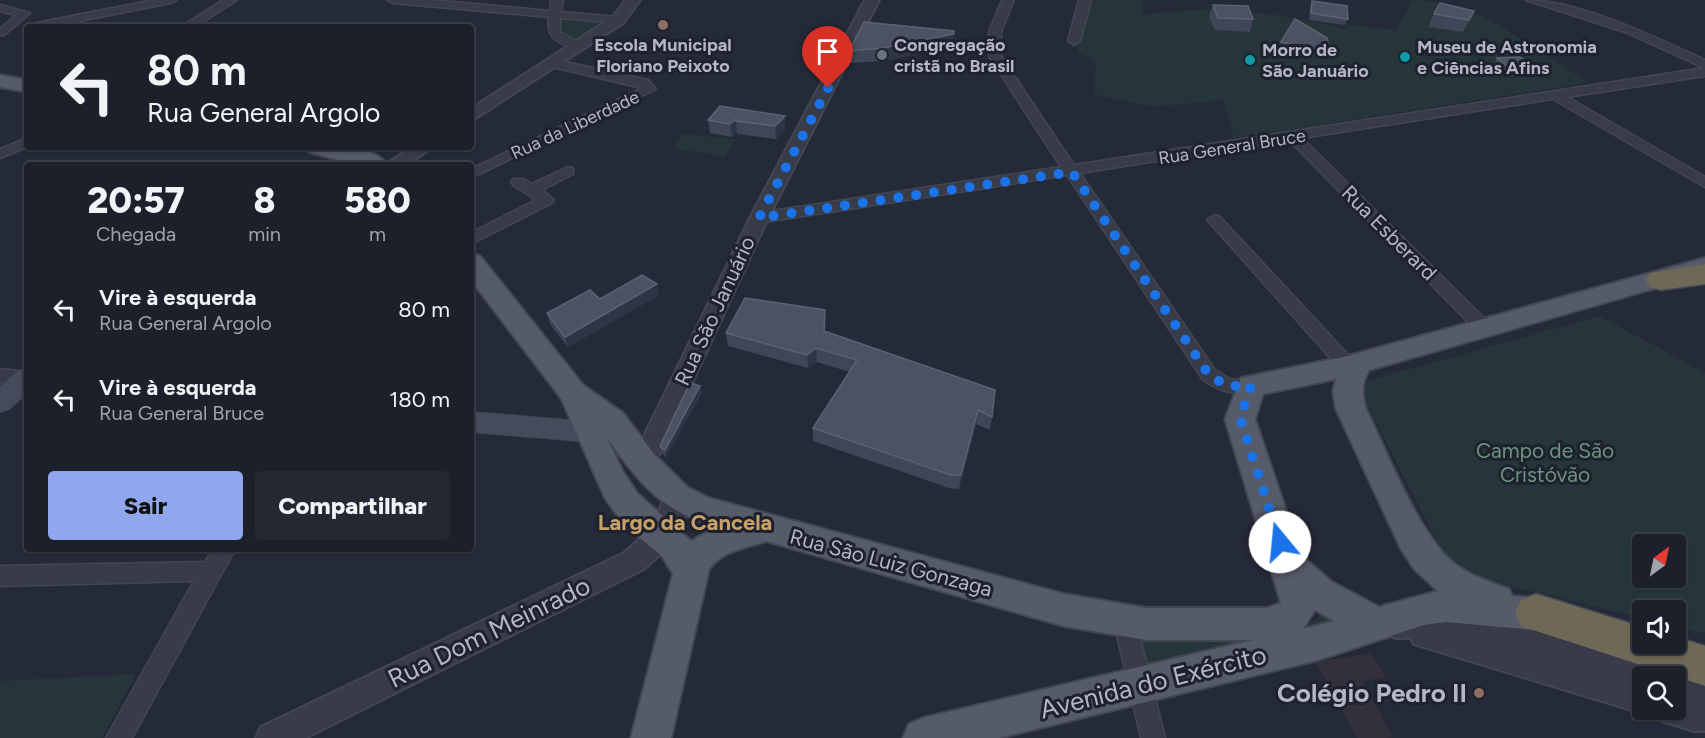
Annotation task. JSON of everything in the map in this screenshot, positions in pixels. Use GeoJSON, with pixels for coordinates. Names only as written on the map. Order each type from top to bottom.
{"type":"FeatureCollection","features":[{"type":"Feature","properties":{"kind":"highway"},"geometry":{"type":"LineString","coordinates":[[1661,280],[1705,274]]}},
{"type":"Feature","properties":{"kind":"highway"},"geometry":{"type":"LineString","coordinates":[[1536,613],[1694,665]]}},
{"type":"Feature","properties":{"kind":"main road"},"geometry":{"type":"LineString","coordinates":[[0,81],[24,86]]}},
{"type":"Feature","properties":{"kind":"main road"},"geometry":{"type":"LineString","coordinates":[[330,150],[370,162]]}},
{"type":"Feature","properties":{"kind":"main road","name":"Rua São Luiz Gonzaga"},"geometry":{"type":"LineString","coordinates":[[474,266],[573,393],[612,421],[643,463],[676,496],[708,512],[1064,610],[1125,622],[1266,624],[1285,621],[1296,613],[1299,603],[1287,563]]}},
{"type":"Feature","properties":{"kind":"main road"},"geometry":{"type":"LineString","coordinates":[[1632,629],[1536,613],[1446,606],[1424,609],[1381,624],[1329,601],[1304,583],[1287,563],[1240,418],[1251,386],[1353,365],[1705,266]]}},
{"type":"Feature","properties":{"kind":"main road"},"geometry":{"type":"LineString","coordinates":[[1353,365],[1346,394],[1418,549],[1431,567],[1450,583],[1473,594],[1536,613]]}},
{"type":"Feature","properties":{"kind":"main road"},"geometry":{"type":"LineString","coordinates":[[0,402],[24,380]]}},
{"type":"Feature","properties":{"kind":"main road"},"geometry":{"type":"LineString","coordinates":[[573,393],[592,432],[612,484],[638,517],[663,535],[686,558],[689,571]]}},
{"type":"Feature","properties":{"kind":"main road"},"geometry":{"type":"LineString","coordinates":[[474,422],[592,432],[643,463]]}},
{"type":"Feature","properties":{"kind":"main road"},"geometry":{"type":"LineString","coordinates":[[651,738],[689,571],[698,556],[710,546],[729,536],[763,529]]}},
{"type":"Feature","properties":{"kind":"main road","name":"Avenida do Exército"},"geometry":{"type":"LineString","coordinates":[[926,738],[1138,684],[1311,645],[1381,624]]}},
{"type":"Feature","properties":{"kind":"street"},"geometry":{"type":"LineString","coordinates":[[45,24],[171,0]]}},
{"type":"Feature","properties":{"kind":"street"},"geometry":{"type":"LineString","coordinates":[[192,24],[231,0]]}},
{"type":"Feature","properties":{"kind":"street"},"geometry":{"type":"LineString","coordinates":[[393,0],[618,20]]}},
{"type":"Feature","properties":{"kind":"street"},"geometry":{"type":"LineString","coordinates":[[556,0],[556,13],[552,24],[554,34],[563,41],[577,45]]}},
{"type":"Feature","properties":{"kind":"street"},"geometry":{"type":"LineString","coordinates":[[474,114],[618,20],[633,0]]}},
{"type":"Feature","properties":{"kind":"street","name":"Rua São Januário"},"geometry":{"type":"LineString","coordinates":[[643,463],[759,218],[872,0]]}},
{"type":"Feature","properties":{"kind":"street"},"geometry":{"type":"LineString","coordinates":[[1008,0],[992,44],[993,54],[1209,375],[1227,386],[1251,386]]}},
{"type":"Feature","properties":{"kind":"street"},"geometry":{"type":"LineString","coordinates":[[1074,41],[1085,0]]}},
{"type":"Feature","properties":{"kind":"street"},"geometry":{"type":"LineString","coordinates":[[1533,0],[1629,30],[1705,65]]}},
{"type":"Feature","properties":{"kind":"street"},"geometry":{"type":"LineString","coordinates":[[0,8],[24,13],[2,33]]}},
{"type":"Feature","properties":{"kind":"street"},"geometry":{"type":"LineString","coordinates":[[2,33],[24,28]]}},
{"type":"Feature","properties":{"kind":"street","name":"Rua da Liberdade"},"geometry":{"type":"LineString","coordinates":[[474,173],[650,89],[644,83],[552,63]]}},
{"type":"Feature","properties":{"kind":"street","name":"Rua General Bruce"},"geometry":{"type":"LineString","coordinates":[[759,218],[1072,172],[1705,72]]}},
{"type":"Feature","properties":{"kind":"street"},"geometry":{"type":"LineString","coordinates":[[1556,96],[1705,183]]}},
{"type":"Feature","properties":{"kind":"street","name":"Rua Esberard"},"geometry":{"type":"LineString","coordinates":[[1293,137],[1485,329]]}},
{"type":"Feature","properties":{"kind":"street"},"geometry":{"type":"LineString","coordinates":[[0,154],[24,143]]}},
{"type":"Feature","properties":{"kind":"street"},"geometry":{"type":"LineString","coordinates":[[399,162],[419,150]]}},
{"type":"Feature","properties":{"kind":"street"},"geometry":{"type":"LineString","coordinates":[[531,190],[568,171]]}},
{"type":"Feature","properties":{"kind":"street"},"geometry":{"type":"LineString","coordinates":[[474,237],[547,200],[518,182]]}},
{"type":"Feature","properties":{"kind":"street"},"geometry":{"type":"LineString","coordinates":[[1215,220],[1353,365]]}},
{"type":"Feature","properties":{"kind":"street"},"geometry":{"type":"LineString","coordinates":[[0,376],[24,378]]}},
{"type":"Feature","properties":{"kind":"street","name":"Rua Dom Meinrado"},"geometry":{"type":"LineString","coordinates":[[272,738],[634,561],[663,535],[672,520],[676,496]]}},
{"type":"Feature","properties":{"kind":"street"},"geometry":{"type":"LineString","coordinates":[[118,738],[222,552]]}},
{"type":"Feature","properties":{"kind":"street"},"geometry":{"type":"LineString","coordinates":[[0,576],[211,571]]}},
{"type":"Feature","properties":{"kind":"street"},"geometry":{"type":"LineString","coordinates":[[1125,622],[1147,722],[1154,738]]}},
{"type":"Feature","properties":{"kind":"street"},"geometry":{"type":"LineString","coordinates":[[1381,624],[1456,626],[1480,630],[1632,670]]}},
{"type":"Feature","properties":{"kind":"street"},"geometry":{"type":"LineString","coordinates":[[1381,624],[1484,650],[1632,695]]}},
{"type":"Feature","properties":{"kind":"street"},"geometry":{"type":"LineString","coordinates":[[1686,714],[1705,716]]}},
{"type":"Feature","properties":{"kind":"shaded area"},"geometry":{"type":"Polygon","coordinates":[[[1371,653],[1386,677],[1362,681],[1393,737],[1357,738],[1316,662],[1371,653]]]}},
{"type":"Feature","properties":{"kind":"green space"},"geometry":{"type":"Polygon","coordinates":[[[1091,0],[1143,0],[1141,15],[1219,10],[1269,14],[1345,29],[1345,25],[1397,30],[1412,0],[1437,2],[1460,8],[1506,29],[1589,83],[1234,138],[1223,100],[1152,107],[1093,94],[1096,61],[1077,52],[1091,0]]]}},
{"type":"Feature","properties":{"kind":"green space"},"geometry":{"type":"Polygon","coordinates":[[[563,18],[605,21],[606,24],[595,26],[596,30],[573,42],[561,36],[555,23],[563,18]]]}},
{"type":"Feature","properties":{"kind":"green space"},"geometry":{"type":"Polygon","coordinates":[[[683,133],[735,140],[725,157],[673,148],[683,133]]]}},
{"type":"Feature","properties":{"kind":"green space","name":"Campo de São Cristóvão"},"geometry":{"type":"Polygon","coordinates":[[[1600,316],[1705,373],[1705,633],[1686,628],[1686,600],[1632,600],[1632,616],[1470,576],[1447,561],[1361,393],[1367,381],[1600,316]]]}},
{"type":"Feature","properties":{"kind":"green space"},"geometry":{"type":"Polygon","coordinates":[[[1327,607],[1345,618],[1304,633],[1162,666],[1142,664],[1139,640],[1165,635],[1298,629],[1316,620],[1327,607]]]}},
{"type":"Feature","properties":{"kind":"green space"},"geometry":{"type":"Polygon","coordinates":[[[136,674],[102,738],[0,738],[0,681],[136,674]]]}},
{"type":"Feature","properties":{"kind":"building"},"geometry":{"type":"Polygon","coordinates":[[[1312,1],[1347,6],[1348,19],[1311,13],[1312,1]]]}},
{"type":"Feature","properties":{"kind":"building"},"geometry":{"type":"Polygon","coordinates":[[[1440,3],[1474,11],[1469,20],[1434,14],[1440,3]]]}},
{"type":"Feature","properties":{"kind":"building"},"geometry":{"type":"Polygon","coordinates":[[[1213,5],[1248,6],[1253,19],[1218,18],[1213,5]]]}},
{"type":"Feature","properties":{"kind":"building"},"geometry":{"type":"Polygon","coordinates":[[[1295,19],[1327,38],[1331,53],[1281,42],[1295,19]]]}},
{"type":"Feature","properties":{"kind":"building"},"geometry":{"type":"Polygon","coordinates":[[[864,22],[954,31],[954,34],[883,48],[849,51],[864,22]]]}},
{"type":"Feature","properties":{"kind":"building"},"geometry":{"type":"Polygon","coordinates":[[[1520,57],[1534,67],[1510,69],[1497,58],[1520,57]]]}},
{"type":"Feature","properties":{"kind":"building"},"geometry":{"type":"Polygon","coordinates":[[[720,106],[785,116],[775,126],[736,121],[736,119],[730,124],[708,120],[720,106]]]}},
{"type":"Feature","properties":{"kind":"building"},"geometry":{"type":"Polygon","coordinates":[[[642,275],[657,284],[565,337],[547,313],[590,290],[600,299],[642,275]]]}},
{"type":"Feature","properties":{"kind":"building"},"geometry":{"type":"Polygon","coordinates":[[[745,298],[825,310],[824,331],[995,390],[992,417],[978,410],[961,475],[951,475],[813,428],[857,360],[816,348],[807,355],[726,333],[745,298]]]}},
{"type":"Feature","properties":{"kind":"building"},"geometry":{"type":"Polygon","coordinates":[[[690,383],[700,386],[665,450],[660,446],[690,383]]]}},
{"type":"Feature","properties":{"kind":"place","name":"Escola Municipal Floriano Peixoto"},"geometry":{"type":"Point","coordinates":[663,25]}},
{"type":"Feature","properties":{"kind":"place","name":"Congregação cristã no Brasil"},"geometry":{"type":"Point","coordinates":[882,55]}},
{"type":"Feature","properties":{"kind":"place","name":"Museu de Astronomia e Ciências Afins"},"geometry":{"type":"Point","coordinates":[1405,57]}},
{"type":"Feature","properties":{"kind":"place","name":"Morro de São Januário"},"geometry":{"type":"Point","coordinates":[1250,60]}},
{"type":"Feature","properties":{"kind":"place","name":"Colégio Pedro II"},"geometry":{"type":"Point","coordinates":[1479,693]}},
{"type":"Feature","properties":{"kind":"district","name":"Largo da Cancela"},"geometry":{"type":"Point","coordinates":[685,522]}},
{"type":"Feature","properties":{"kind":"route"},"geometry":{"type":"LineString","coordinates":[[828,88],[759,218],[1072,172],[1209,375],[1227,386],[1251,386],[1240,418],[1280,542]]}}]}
